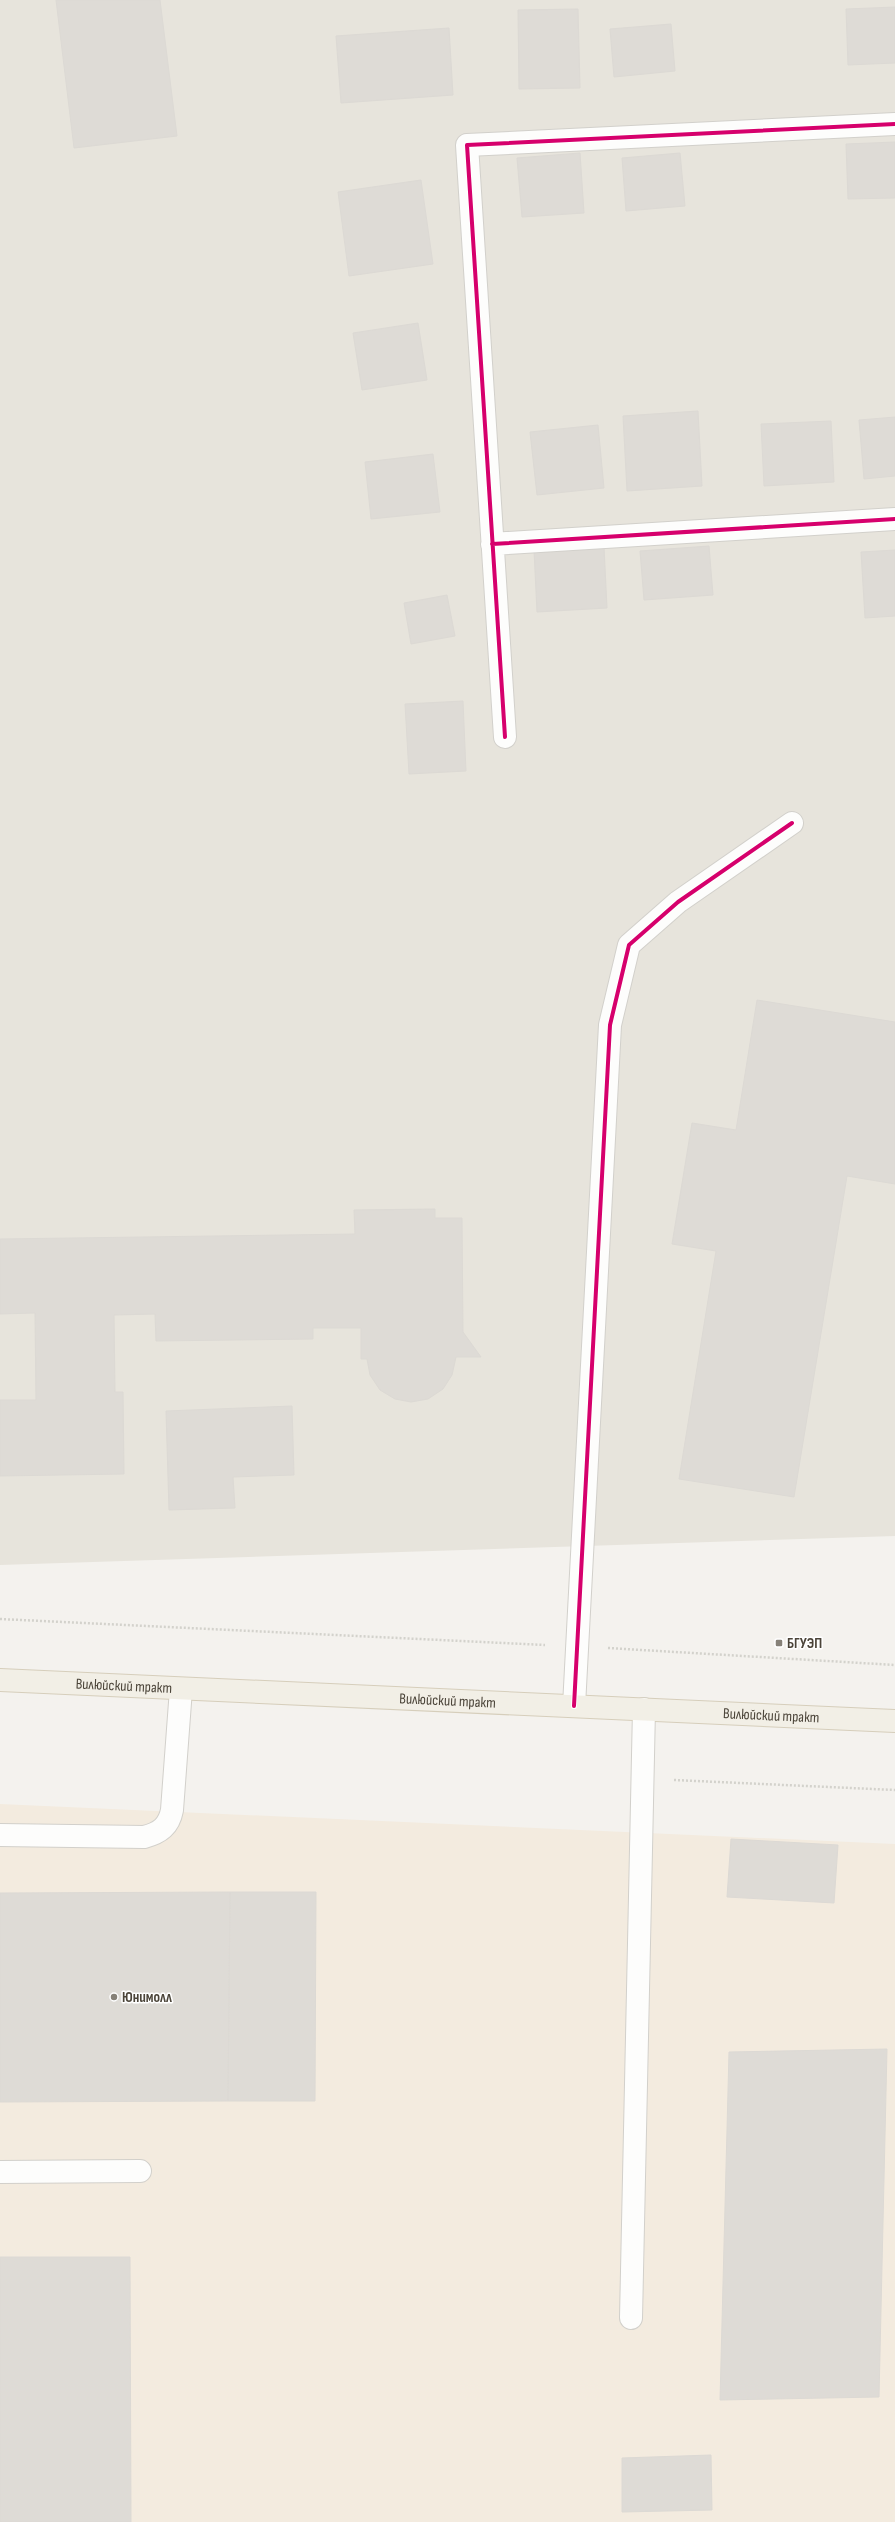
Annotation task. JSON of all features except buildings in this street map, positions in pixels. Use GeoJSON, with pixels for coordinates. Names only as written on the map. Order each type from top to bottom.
{"type":"FeatureCollection","features":[{"type":"Feature","properties":{"kind":"main road","name":"Вилюйский тракт"},"geometry":{"type":"LineString","coordinates":[[0,1680],[895,1721]]}},
{"type":"Feature","properties":{"kind":"street"},"geometry":{"type":"LineString","coordinates":[[505,737],[467,145],[895,124]]}},
{"type":"Feature","properties":{"kind":"street"},"geometry":{"type":"LineString","coordinates":[[492,544],[895,519]]}},
{"type":"Feature","properties":{"kind":"street"},"geometry":{"type":"LineString","coordinates":[[574,1706],[610,1025],[629,945],[678,902],[792,823]]}},
{"type":"Feature","properties":{"kind":"street"},"geometry":{"type":"LineString","coordinates":[[0,1835],[144,1836],[159,1832],[170,1818],[172,1810],[181,1689]]}},
{"type":"Feature","properties":{"kind":"street"},"geometry":{"type":"LineString","coordinates":[[631,2318],[644,1709]]}},
{"type":"Feature","properties":{"kind":"street"},"geometry":{"type":"LineString","coordinates":[[0,2172],[140,2171]]}},
{"type":"Feature","properties":{"kind":"path"},"geometry":{"type":"LineString","coordinates":[[0,1619],[578,1647],[895,1665]]}},
{"type":"Feature","properties":{"kind":"path"},"geometry":{"type":"LineString","coordinates":[[642,1778],[895,1790]]}},
{"type":"Feature","properties":{"kind":"shaded area"},"geometry":{"type":"Polygon","coordinates":[[[0,0],[895,0],[895,1536],[0,1565],[0,0]]]}},
{"type":"Feature","properties":{"kind":"shaded area"},"geometry":{"type":"Polygon","coordinates":[[[0,1804],[895,1844],[895,2522],[0,2522],[0,1804]]]}},
{"type":"Feature","properties":{"kind":"cycle path"},"geometry":{"type":"LineString","coordinates":[[505,737],[467,145],[895,124]]}},
{"type":"Feature","properties":{"kind":"cycle path"},"geometry":{"type":"LineString","coordinates":[[492,544],[895,519]]}},
{"type":"Feature","properties":{"kind":"cycle path"},"geometry":{"type":"LineString","coordinates":[[574,1706],[610,1025],[629,945],[678,902],[792,823]]}},
{"type":"Feature","properties":{"kind":"place","name":"БГУЭП"},"geometry":{"type":"Point","coordinates":[779,1643]}},
{"type":"Feature","properties":{"kind":"place","name":"Юнимолл"},"geometry":{"type":"Point","coordinates":[114,1997]}}]}
